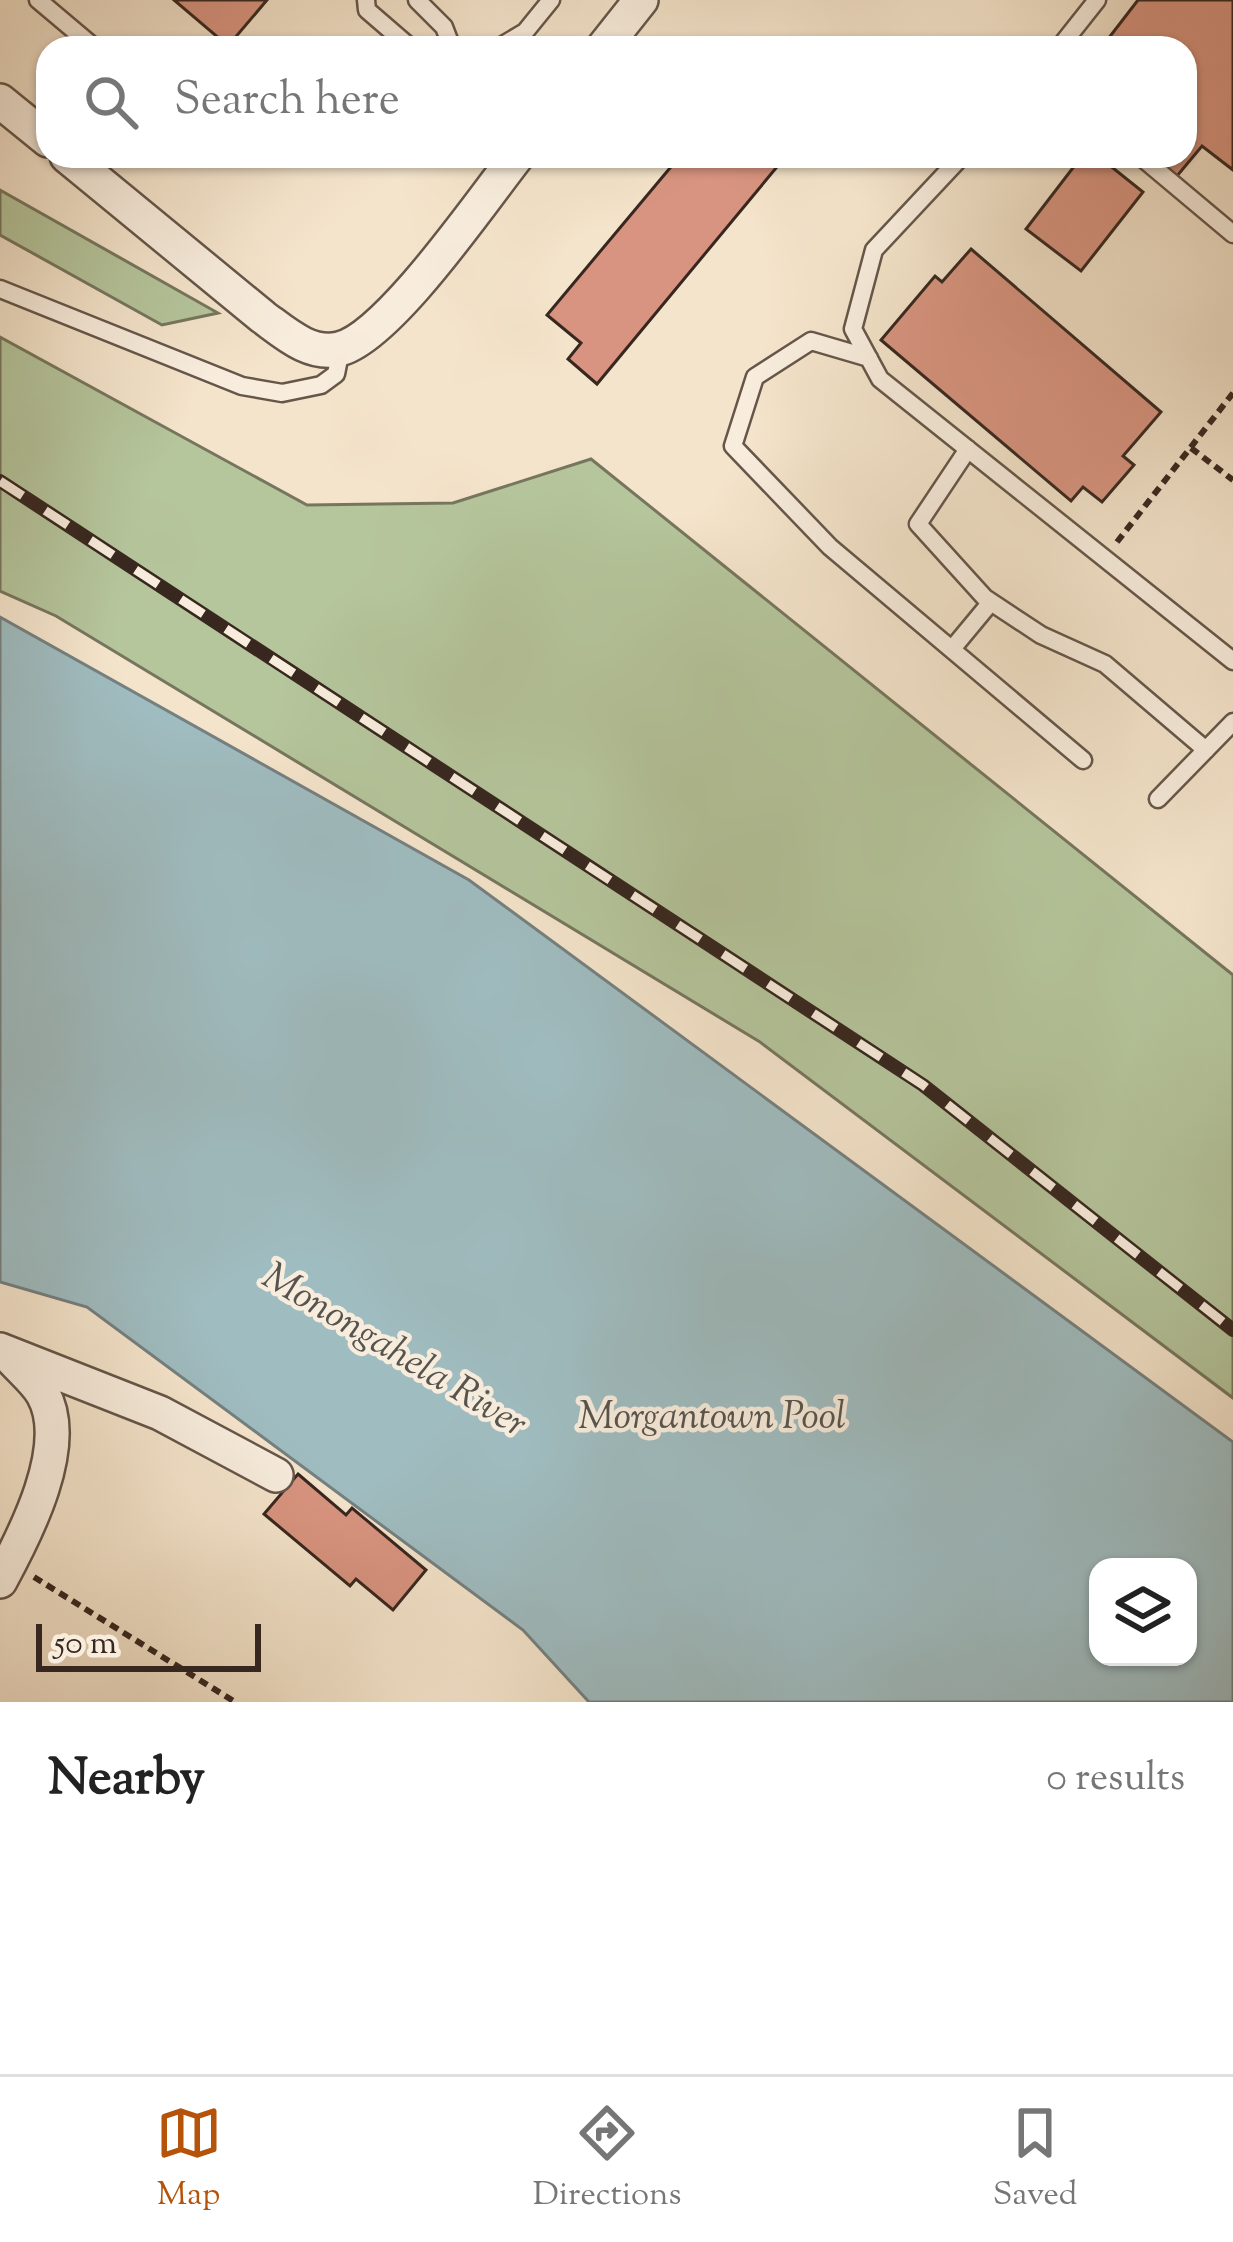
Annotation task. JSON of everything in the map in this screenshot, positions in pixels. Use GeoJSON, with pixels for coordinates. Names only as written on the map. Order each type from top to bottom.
{"type":"FeatureCollection","features":[{"type":"Feature","properties":{"kind":"street"},"geometry":{"type":"LineString","coordinates":[[612,36],[641,0]]}},
{"type":"Feature","properties":{"kind":"street"},"geometry":{"type":"LineString","coordinates":[[0,101],[36,130]]}},
{"type":"Feature","properties":{"kind":"street"},"geometry":{"type":"LineString","coordinates":[[82,168],[291,338],[316,350],[341,349],[375,328],[507,168]]}},
{"type":"Feature","properties":{"kind":"street"},"geometry":{"type":"LineString","coordinates":[[4,1351],[160,1413],[276,1475]]}},
{"type":"Feature","properties":{"kind":"street"},"geometry":{"type":"LineString","coordinates":[[4,1351],[45,1396],[54,1444],[38,1498],[5,1572]]}},
{"type":"Feature","properties":{"kind":"lane"},"geometry":{"type":"LineString","coordinates":[[38,0],[81,36]]}},
{"type":"Feature","properties":{"kind":"lane"},"geometry":{"type":"LineString","coordinates":[[366,0],[367,10],[397,36]]}},
{"type":"Feature","properties":{"kind":"lane"},"geometry":{"type":"LineString","coordinates":[[417,0],[447,36]]}},
{"type":"Feature","properties":{"kind":"lane"},"geometry":{"type":"LineString","coordinates":[[518,36],[551,0]]}},
{"type":"Feature","properties":{"kind":"lane"},"geometry":{"type":"LineString","coordinates":[[1068,36],[1096,0]]}},
{"type":"Feature","properties":{"kind":"lane"},"geometry":{"type":"LineString","coordinates":[[951,168],[874,250],[853,328],[880,379],[1233,661]]}},
{"type":"Feature","properties":{"kind":"lane"},"geometry":{"type":"LineString","coordinates":[[1154,168],[1233,234]]}},
{"type":"Feature","properties":{"kind":"lane"},"geometry":{"type":"LineString","coordinates":[[0,289],[242,386],[282,393],[321,385],[336,374],[341,349]]}},
{"type":"Feature","properties":{"kind":"lane"},"geometry":{"type":"LineString","coordinates":[[869,358],[811,341],[755,376],[733,446],[830,547],[1083,760]]}},
{"type":"Feature","properties":{"kind":"lane"},"geometry":{"type":"LineString","coordinates":[[968,449],[918,524],[991,602],[1041,635],[1105,664],[1206,750]]}},
{"type":"Feature","properties":{"kind":"lane"},"geometry":{"type":"LineString","coordinates":[[952,650],[991,602]]}},
{"type":"Feature","properties":{"kind":"lane"},"geometry":{"type":"LineString","coordinates":[[1158,799],[1233,722]]}},
{"type":"Feature","properties":{"kind":"path"},"geometry":{"type":"LineString","coordinates":[[1104,558],[1233,393]]}},
{"type":"Feature","properties":{"kind":"path"},"geometry":{"type":"LineString","coordinates":[[1191,448],[1233,480]]}},
{"type":"Feature","properties":{"kind":"path"},"geometry":{"type":"LineString","coordinates":[[5,1572],[124,1629],[235,1702]]}},
{"type":"Feature","properties":{"kind":"green space"},"geometry":{"type":"Polygon","coordinates":[[[0,190],[218,313],[162,325],[0,235],[0,190]]]}},
{"type":"Feature","properties":{"kind":"green space"},"geometry":{"type":"Polygon","coordinates":[[[0,337],[307,505],[453,503],[591,459],[1233,975],[1233,1398],[760,1042],[56,616],[0,591],[0,337]]]}},
{"type":"Feature","properties":{"kind":"water","name":"Morgantown Pool"},"geometry":{"type":"Polygon","coordinates":[[[0,617],[469,880],[1233,1442],[1233,1702],[589,1702],[523,1630],[87,1307],[0,1282],[0,617]]]}},
{"type":"Feature","properties":{"kind":"building"},"geometry":{"type":"Polygon","coordinates":[[[174,0],[267,0],[236,36],[216,36],[174,0]]]}},
{"type":"Feature","properties":{"kind":"building"},"geometry":{"type":"Polygon","coordinates":[[[1138,0],[1233,0],[1233,170],[1202,146],[1197,152],[1197,36],[1110,36],[1138,0]]]}},
{"type":"Feature","properties":{"kind":"building"},"geometry":{"type":"Polygon","coordinates":[[[670,168],[776,168],[597,384],[568,359],[581,343],[547,315],[670,168]]]}},
{"type":"Feature","properties":{"kind":"building"},"geometry":{"type":"Polygon","coordinates":[[[1073,168],[1113,168],[1143,192],[1081,271],[1026,229],[1073,168]]]}},
{"type":"Feature","properties":{"kind":"building"},"geometry":{"type":"Polygon","coordinates":[[[971,249],[1161,412],[1123,456],[1134,465],[1102,502],[1083,487],[1071,501],[881,340],[935,276],[942,282],[971,249]]]}},
{"type":"Feature","properties":{"kind":"building"},"geometry":{"type":"Polygon","coordinates":[[[298,1474],[346,1515],[352,1508],[426,1570],[393,1610],[356,1579],[350,1586],[264,1514],[298,1474]]]}},
{"type":"Feature","properties":{"kind":"railway"},"geometry":{"type":"LineString","coordinates":[[0,481],[923,1085],[1233,1330]]}},
{"type":"Feature","properties":{"kind":"water label","name":"Monongahela River"},"geometry":{"type":"Point","coordinates":[396,1348]}}]}
